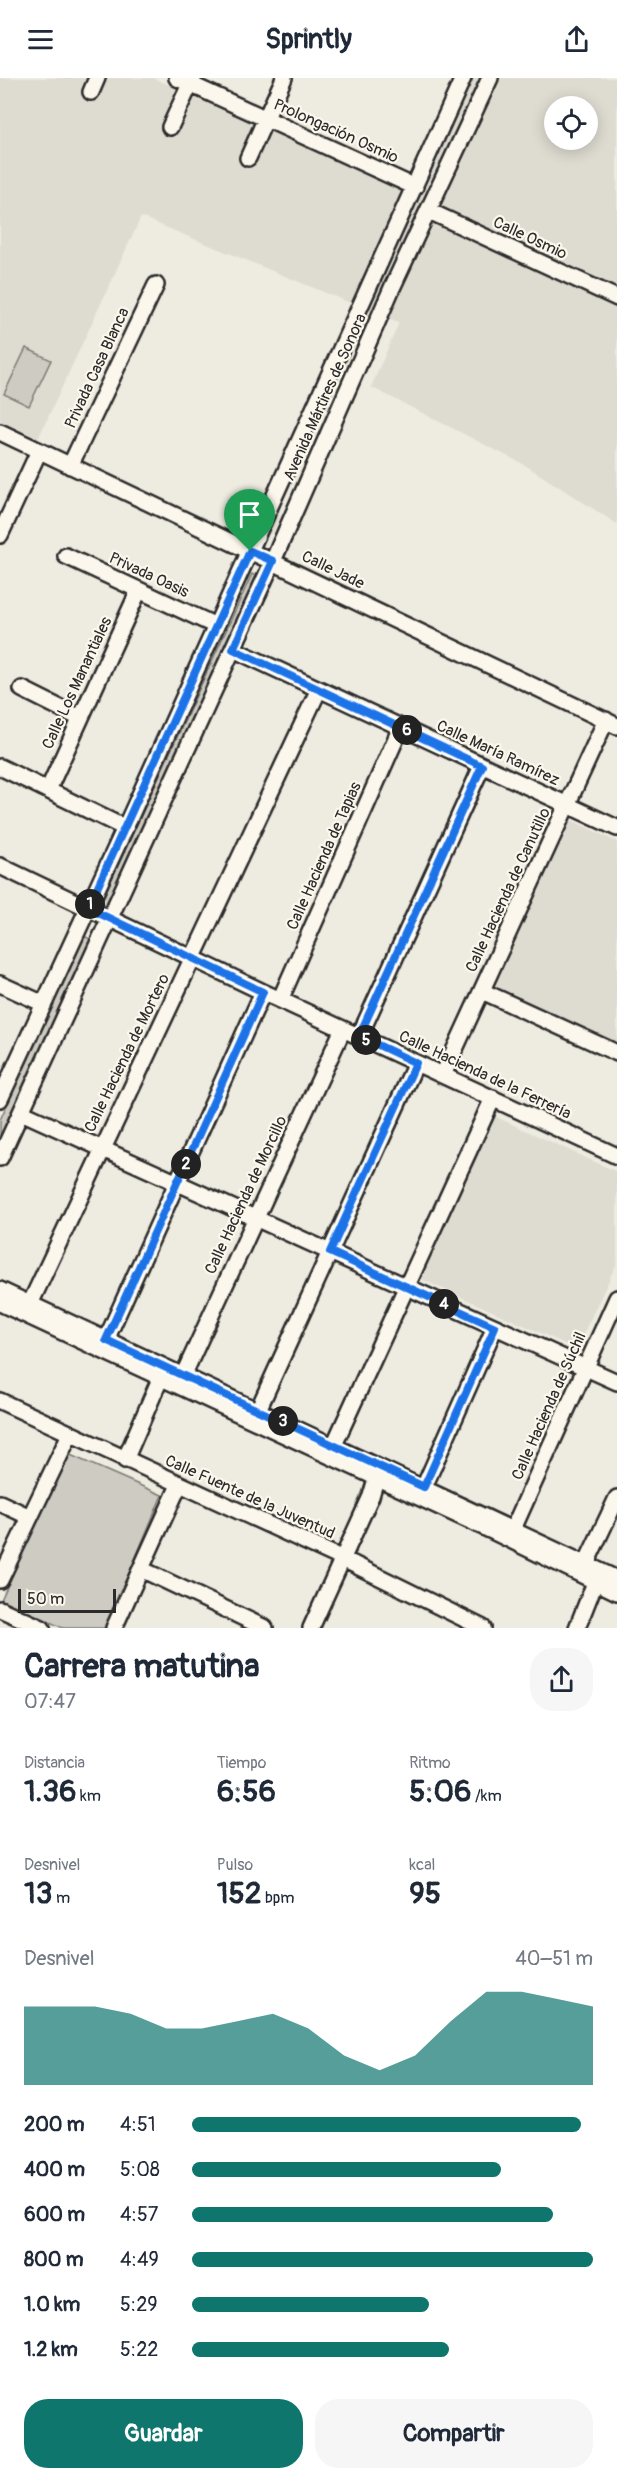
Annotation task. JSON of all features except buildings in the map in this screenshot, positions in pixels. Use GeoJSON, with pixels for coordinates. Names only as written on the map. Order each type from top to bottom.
{"type":"FeatureCollection","features":[{"type":"Feature","properties":{"kind":"street"},"geometry":{"type":"LineString","coordinates":[[91,92],[97,78]]}},
{"type":"Feature","properties":{"kind":"street"},"geometry":{"type":"LineString","coordinates":[[248,158],[284,78]]}},
{"type":"Feature","properties":{"kind":"street","name":"Avenida Mártires de Sonora"},"geometry":{"type":"LineString","coordinates":[[0,1099],[125,828],[463,78]]}},
{"type":"Feature","properties":{"kind":"street","name":"Avenida Mártires de Sonora"},"geometry":{"type":"LineString","coordinates":[[0,1158],[273,561],[392,288],[490,78]]}},
{"type":"Feature","properties":{"kind":"street"},"geometry":{"type":"LineString","coordinates":[[170,127],[186,80]]}},
{"type":"Feature","properties":{"kind":"street","name":"Prolongación Osmio"},"geometry":{"type":"LineString","coordinates":[[186,80],[415,187]]}},
{"type":"Feature","properties":{"kind":"street","name":"Calle Osmio"},"geometry":{"type":"LineString","coordinates":[[429,211],[617,298]]}},
{"type":"Feature","properties":{"kind":"street","name":"Privada Casa Blanca"},"geometry":{"type":"LineString","coordinates":[[70,466],[156,285]]}},
{"type":"Feature","properties":{"kind":"street","name":"Calle Jade"},"geometry":{"type":"LineString","coordinates":[[0,432],[612,723]]}},
{"type":"Feature","properties":{"kind":"street"},"geometry":{"type":"LineString","coordinates":[[0,535],[39,451]]}},
{"type":"Feature","properties":{"kind":"street","name":"Privada Oasis"},"geometry":{"type":"LineString","coordinates":[[66,556],[216,626]]}},
{"type":"Feature","properties":{"kind":"street","name":"Calle Los Manantiales"},"geometry":{"type":"LineString","coordinates":[[48,790],[139,590]]}},
{"type":"Feature","properties":{"kind":"street","name":"Calle María Ramírez"},"geometry":{"type":"LineString","coordinates":[[233,649],[617,828]]}},
{"type":"Feature","properties":{"kind":"street","name":"Calle Hacienda de Mortero"},"geometry":{"type":"LineString","coordinates":[[30,1304],[319,688]]}},
{"type":"Feature","properties":{"kind":"street"},"geometry":{"type":"LineString","coordinates":[[22,689],[80,718]]}},
{"type":"Feature","properties":{"kind":"street","name":"Calle Hacienda de Canutillo"},"geometry":{"type":"LineString","coordinates":[[443,1075],[567,805],[612,723]]}},
{"type":"Feature","properties":{"kind":"street","name":"Calle Hacienda de Tapias"},"geometry":{"type":"LineString","coordinates":[[280,1000],[401,727]]}},
{"type":"Feature","properties":{"kind":"street"},"geometry":{"type":"LineString","coordinates":[[359,1036],[482,766]]}},
{"type":"Feature","properties":{"kind":"street"},"geometry":{"type":"LineString","coordinates":[[0,767],[125,828]]}},
{"type":"Feature","properties":{"kind":"street","name":"Calle Hacienda de la Ferrería"},"geometry":{"type":"LineString","coordinates":[[0,866],[280,1000],[617,1156]]}},
{"type":"Feature","properties":{"kind":"street"},"geometry":{"type":"LineString","coordinates":[[0,984],[44,1004]]}},
{"type":"Feature","properties":{"kind":"street"},"geometry":{"type":"LineString","coordinates":[[482,991],[617,1053]]}},
{"type":"Feature","properties":{"kind":"street"},"geometry":{"type":"LineString","coordinates":[[106,1340],[263,992]]}},
{"type":"Feature","properties":{"kind":"street","name":"Calle Hacienda de Morcillo"},"geometry":{"type":"LineString","coordinates":[[183,1376],[343,1029]]}},
{"type":"Feature","properties":{"kind":"street"},"geometry":{"type":"LineString","coordinates":[[258,1410],[416,1063]]}},
{"type":"Feature","properties":{"kind":"street"},"geometry":{"type":"LineString","coordinates":[[334,1445],[493,1098]]}},
{"type":"Feature","properties":{"kind":"street"},"geometry":{"type":"LineString","coordinates":[[21,1112],[617,1382]]}},
{"type":"Feature","properties":{"kind":"street"},"geometry":{"type":"LineString","coordinates":[[0,1290],[106,1340],[163,1373],[183,1376],[258,1410],[334,1445],[378,1472],[424,1487],[617,1579]]}},
{"type":"Feature","properties":{"kind":"street","name":"Calle Hacienda de Súchil"},"geometry":{"type":"LineString","coordinates":[[513,1529],[617,1298]]}},
{"type":"Feature","properties":{"kind":"street"},"geometry":{"type":"LineString","coordinates":[[0,1303],[163,1373],[378,1472],[617,1592]]}},
{"type":"Feature","properties":{"kind":"street"},"geometry":{"type":"LineString","coordinates":[[424,1487],[495,1327]]}},
{"type":"Feature","properties":{"kind":"street"},"geometry":{"type":"LineString","coordinates":[[125,1460],[163,1373]]}},
{"type":"Feature","properties":{"kind":"street","name":"Calle Fuente de la Juventud"},"geometry":{"type":"LineString","coordinates":[[0,1401],[343,1559],[479,1627]]}},
{"type":"Feature","properties":{"kind":"street"},"geometry":{"type":"LineString","coordinates":[[0,1580],[70,1434]]}},
{"type":"Feature","properties":{"kind":"street"},"geometry":{"type":"LineString","coordinates":[[311,1628],[343,1559],[378,1472]]}},
{"type":"Feature","properties":{"kind":"street"},"geometry":{"type":"LineString","coordinates":[[114,1628],[179,1485]]}},
{"type":"Feature","properties":{"kind":"street"},"geometry":{"type":"LineString","coordinates":[[577,1628],[593,1589],[594,1581],[589,1565],[590,1555],[617,1498]]}},
{"type":"Feature","properties":{"kind":"street"},"geometry":{"type":"LineString","coordinates":[[0,1503],[30,1517]]}},
{"type":"Feature","properties":{"kind":"street"},"geometry":{"type":"LineString","coordinates":[[141,1569],[265,1628]]}},
{"type":"Feature","properties":{"kind":"street"},"geometry":{"type":"LineString","coordinates":[[0,1609],[42,1628]]}},
{"type":"Feature","properties":{"kind":"shaded area"},"geometry":{"type":"Polygon","coordinates":[[[0,78],[153,78],[410,189],[468,78],[617,78],[617,524],[525,465],[371,387],[399,323],[141,217],[37,441],[0,423],[0,78]]]}},
{"type":"Feature","properties":{"kind":"shaded area"},"geometry":{"type":"Polygon","coordinates":[[[26,348],[51,360],[29,406],[4,394],[26,348]]]}},
{"type":"Feature","properties":{"kind":"shaded area"},"geometry":{"type":"Polygon","coordinates":[[[252,574],[261,579],[112,907],[101,903],[252,574]]]}},
{"type":"Feature","properties":{"kind":"shaded area"},"geometry":{"type":"Polygon","coordinates":[[[571,820],[617,842],[617,1043],[495,986],[571,820]]]}},
{"type":"Feature","properties":{"kind":"shaded area"},"geometry":{"type":"Polygon","coordinates":[[[84,936],[94,941],[0,1147],[0,1120],[84,936]]]}},
{"type":"Feature","properties":{"kind":"shaded area"},"geometry":{"type":"Polygon","coordinates":[[[494,1116],[617,1172],[617,1263],[576,1349],[419,1278],[494,1116]]]}},
{"type":"Feature","properties":{"kind":"shaded area"},"geometry":{"type":"Polygon","coordinates":[[[68,1454],[162,1495],[106,1628],[63,1628],[1,1600],[68,1454]]]}},
{"type":"Feature","properties":{"kind":"route"},"geometry":{"type":"LineString","coordinates":[[250,551],[273,561],[233,649],[482,766],[359,1036],[416,1063],[330,1252],[495,1327],[424,1487],[106,1340],[263,992],[88,908],[250,551]]}}]}
